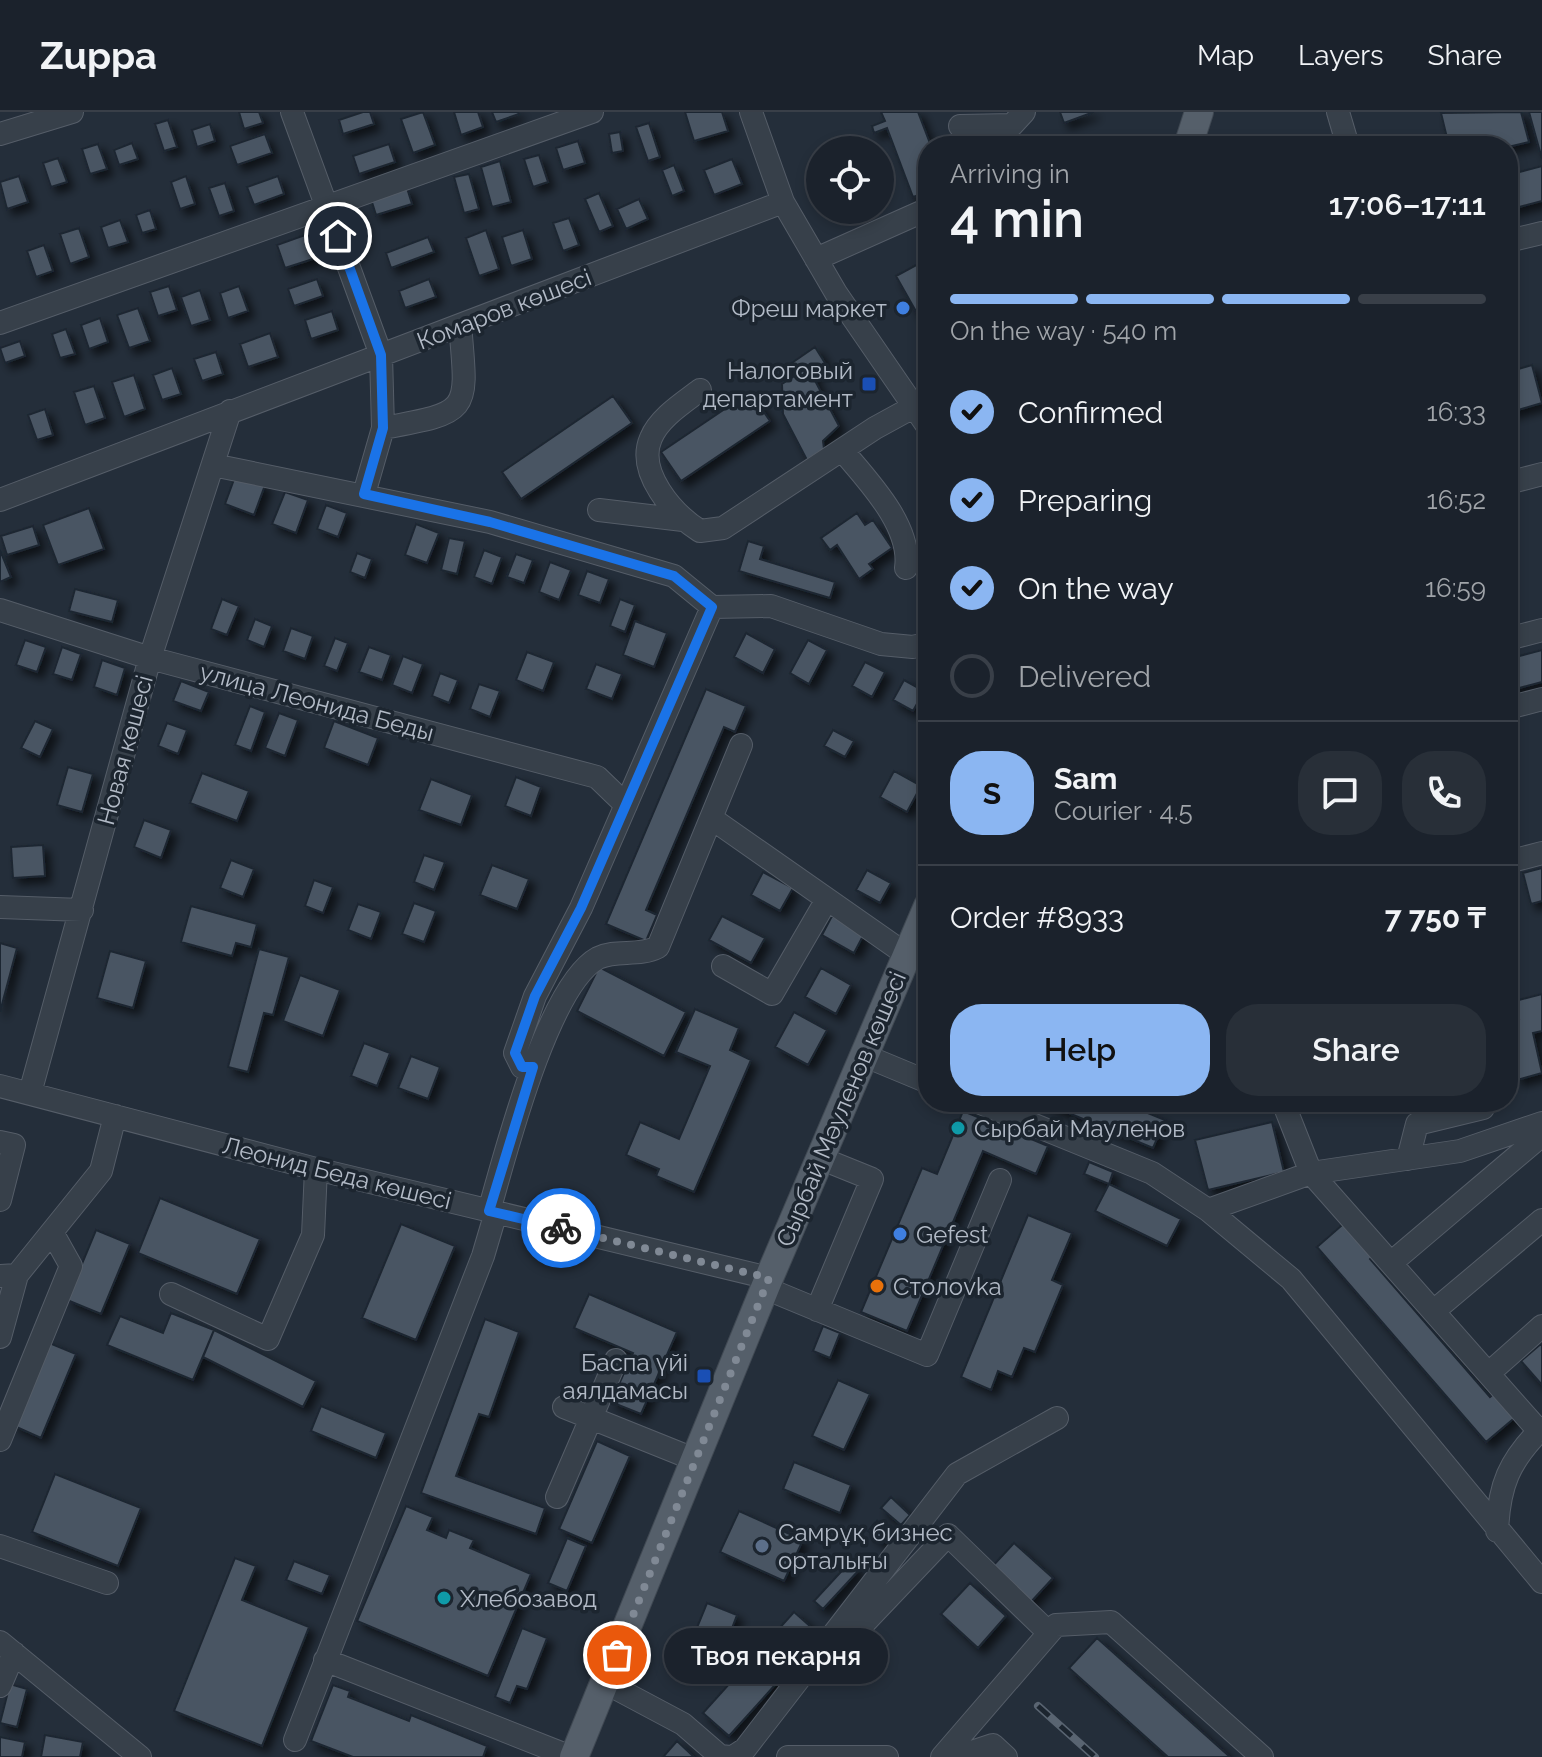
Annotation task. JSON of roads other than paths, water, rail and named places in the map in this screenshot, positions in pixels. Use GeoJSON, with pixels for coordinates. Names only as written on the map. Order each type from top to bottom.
{"type":"FeatureCollection","features":[{"type":"Feature","properties":{"kind":"main road"},"geometry":{"type":"LineString","coordinates":[[1191,136],[1199,112]]}},
{"type":"Feature","properties":{"kind":"main road","name":"Сырбай Мәуленов көшесі"},"geometry":{"type":"LineString","coordinates":[[572,1757],[606,1683],[767,1283],[918,929]]}},
{"type":"Feature","properties":{"kind":"street"},"geometry":{"type":"LineString","coordinates":[[0,134],[72,112]]}},
{"type":"Feature","properties":{"kind":"street"},"geometry":{"type":"LineString","coordinates":[[292,112],[381,355],[383,428],[364,494]]}},
{"type":"Feature","properties":{"kind":"street"},"geometry":{"type":"LineString","coordinates":[[0,323],[592,112]]}},
{"type":"Feature","properties":{"kind":"street"},"geometry":{"type":"LineString","coordinates":[[751,112],[783,202],[816,259],[918,400]]}},
{"type":"Feature","properties":{"kind":"street"},"geometry":{"type":"LineString","coordinates":[[960,128],[1012,125],[1024,112]]}},
{"type":"Feature","properties":{"kind":"street"},"geometry":{"type":"LineString","coordinates":[[1338,112],[1345,136]]}},
{"type":"Feature","properties":{"kind":"street","name":"Комаров көшесі"},"geometry":{"type":"LineString","coordinates":[[0,500],[62,479],[230,411],[783,202]]}},
{"type":"Feature","properties":{"kind":"street"},"geometry":{"type":"LineString","coordinates":[[816,259],[918,213]]}},
{"type":"Feature","properties":{"kind":"street"},"geometry":{"type":"LineString","coordinates":[[1518,239],[1542,233]]}},
{"type":"Feature","properties":{"kind":"street"},"geometry":{"type":"LineString","coordinates":[[383,428],[442,417],[457,409],[465,388],[460,325]]}},
{"type":"Feature","properties":{"kind":"street"},"geometry":{"type":"LineString","coordinates":[[700,390],[669,415],[651,437],[646,460],[661,492],[683,520],[700,531],[723,528],[842,450],[918,406]]}},
{"type":"Feature","properties":{"kind":"street","name":"Новая көшесі"},"geometry":{"type":"LineString","coordinates":[[30,1093],[150,658],[230,411]]}},
{"type":"Feature","properties":{"kind":"street"},"geometry":{"type":"LineString","coordinates":[[842,450],[901,533],[908,551],[906,568]]}},
{"type":"Feature","properties":{"kind":"street"},"geometry":{"type":"LineString","coordinates":[[213,465],[490,522],[674,576],[712,607],[771,606],[881,644],[904,647],[918,645]]}},
{"type":"Feature","properties":{"kind":"street"},"geometry":{"type":"LineString","coordinates":[[1518,483],[1540,483]]}},
{"type":"Feature","properties":{"kind":"street"},"geometry":{"type":"LineString","coordinates":[[599,510],[683,520]]}},
{"type":"Feature","properties":{"kind":"street"},"geometry":{"type":"LineString","coordinates":[[533,1067],[522,1067],[517,1062],[515,1053],[522,1031],[626,805],[712,607]]}},
{"type":"Feature","properties":{"kind":"street","name":"улица Леонида Беды"},"geometry":{"type":"LineString","coordinates":[[0,610],[150,658],[597,777],[626,805]]}},
{"type":"Feature","properties":{"kind":"street"},"geometry":{"type":"LineString","coordinates":[[1518,636],[1542,630]]}},
{"type":"Feature","properties":{"kind":"street"},"geometry":{"type":"LineString","coordinates":[[1518,705],[1542,699]]}},
{"type":"Feature","properties":{"kind":"street"},"geometry":{"type":"LineString","coordinates":[[295,1740],[483,1256],[492,1212],[533,1067],[563,1002],[585,968],[600,956],[645,954],[658,947],[741,745]]}},
{"type":"Feature","properties":{"kind":"street"},"geometry":{"type":"LineString","coordinates":[[711,818],[907,955]]}},
{"type":"Feature","properties":{"kind":"street"},"geometry":{"type":"LineString","coordinates":[[1518,859],[1542,853]]}},
{"type":"Feature","properties":{"kind":"street"},"geometry":{"type":"LineString","coordinates":[[723,966],[772,994],[826,901]]}},
{"type":"Feature","properties":{"kind":"street"},"geometry":{"type":"LineString","coordinates":[[0,907],[82,910]]}},
{"type":"Feature","properties":{"kind":"street"},"geometry":{"type":"LineString","coordinates":[[863,1055],[918,1078]]}},
{"type":"Feature","properties":{"kind":"street","name":"Леонид Беда көшесі"},"geometry":{"type":"LineString","coordinates":[[0,1086],[767,1283],[817,1310],[927,1355],[1000,1180]]}},
{"type":"Feature","properties":{"kind":"street"},"geometry":{"type":"LineString","coordinates":[[1003,1112],[1152,1173],[1208,1210],[1291,1279],[1542,1582]]}},
{"type":"Feature","properties":{"kind":"street"},"geometry":{"type":"LineString","coordinates":[[1287,1112],[1311,1173],[1540,1429],[1509,1467],[1498,1496],[1497,1531]]}},
{"type":"Feature","properties":{"kind":"street"},"geometry":{"type":"LineString","coordinates":[[1408,1159],[1417,1124],[1466,1112]]}},
{"type":"Feature","properties":{"kind":"street"},"geometry":{"type":"LineString","coordinates":[[0,1337],[9,1276],[52,1232],[101,1171],[115,1116]]}},
{"type":"Feature","properties":{"kind":"street"},"geometry":{"type":"LineString","coordinates":[[1208,1210],[1311,1173],[1460,1151],[1542,1123]]}},
{"type":"Feature","properties":{"kind":"street"},"geometry":{"type":"LineString","coordinates":[[1391,1263],[1542,1135]]}},
{"type":"Feature","properties":{"kind":"street"},"geometry":{"type":"LineString","coordinates":[[0,1142],[14,1145],[0,1200]]}},
{"type":"Feature","properties":{"kind":"street"},"geometry":{"type":"LineString","coordinates":[[817,1310],[872,1179],[820,1158]]}},
{"type":"Feature","properties":{"kind":"street"},"geometry":{"type":"LineString","coordinates":[[171,1294],[268,1339],[313,1235],[316,1169]]}},
{"type":"Feature","properties":{"kind":"street"},"geometry":{"type":"LineString","coordinates":[[1435,1310],[1542,1220]]}},
{"type":"Feature","properties":{"kind":"street"},"geometry":{"type":"LineString","coordinates":[[0,1440],[71,1266],[52,1232]]}},
{"type":"Feature","properties":{"kind":"street"},"geometry":{"type":"LineString","coordinates":[[1489,1373],[1542,1326]]}},
{"type":"Feature","properties":{"kind":"street"},"geometry":{"type":"LineString","coordinates":[[557,1497],[616,1360]]}},
{"type":"Feature","properties":{"kind":"street"},"geometry":{"type":"LineString","coordinates":[[564,1407],[696,1460]]}},
{"type":"Feature","properties":{"kind":"street"},"geometry":{"type":"LineString","coordinates":[[736,1754],[957,1474],[1057,1418]]}},
{"type":"Feature","properties":{"kind":"street"},"geometry":{"type":"LineString","coordinates":[[606,1683],[683,1724],[720,1756],[736,1754],[948,1535],[1049,1633]]}},
{"type":"Feature","properties":{"kind":"street"},"geometry":{"type":"LineString","coordinates":[[0,1546],[107,1583]]}},
{"type":"Feature","properties":{"kind":"street"},"geometry":{"type":"LineString","coordinates":[[942,1757],[1056,1625],[1111,1622],[1262,1757]]}},
{"type":"Feature","properties":{"kind":"street"},"geometry":{"type":"LineString","coordinates":[[0,1686],[7,1648],[140,1757]]}},
{"type":"Feature","properties":{"kind":"street"},"geometry":{"type":"LineString","coordinates":[[325,1660],[572,1757]]}},
{"type":"Feature","properties":{"kind":"street"},"geometry":{"type":"LineString","coordinates":[[957,1757],[993,1745],[1006,1757]]}},
{"type":"Feature","properties":{"kind":"street"},"geometry":{"type":"LineString","coordinates":[[788,1757],[887,1757]]}},
{"type":"Feature","properties":{"kind":"railway"},"geometry":{"type":"LineString","coordinates":[[1038,1706],[1095,1757]]}},
{"type":"Feature","properties":{"kind":"place","name":"Фреш маркет"},"geometry":{"type":"Point","coordinates":[903,308]}},
{"type":"Feature","properties":{"kind":"place","name":"Налоговый департамент"},"geometry":{"type":"Point","coordinates":[869,384]}},
{"type":"Feature","properties":{"kind":"place","name":"Сырбай Мауленов"},"geometry":{"type":"Point","coordinates":[958,1128]}},
{"type":"Feature","properties":{"kind":"place","name":"Gefest"},"geometry":{"type":"Point","coordinates":[900,1234]}},
{"type":"Feature","properties":{"kind":"place","name":"Столоvka"},"geometry":{"type":"Point","coordinates":[877,1286]}},
{"type":"Feature","properties":{"kind":"place","name":"Баспа үйі аялдамасы"},"geometry":{"type":"Point","coordinates":[704,1376]}},
{"type":"Feature","properties":{"kind":"place","name":"Самрұқ бизнес орталығы"},"geometry":{"type":"Point","coordinates":[762,1546]}},
{"type":"Feature","properties":{"kind":"place","name":"Хлебозавод"},"geometry":{"type":"Point","coordinates":[444,1598]}},
{"type":"Feature","properties":{"kind":"place","name":"Твоя пекарня"},"geometry":{"type":"Point","coordinates":[617,1655]}}]}
